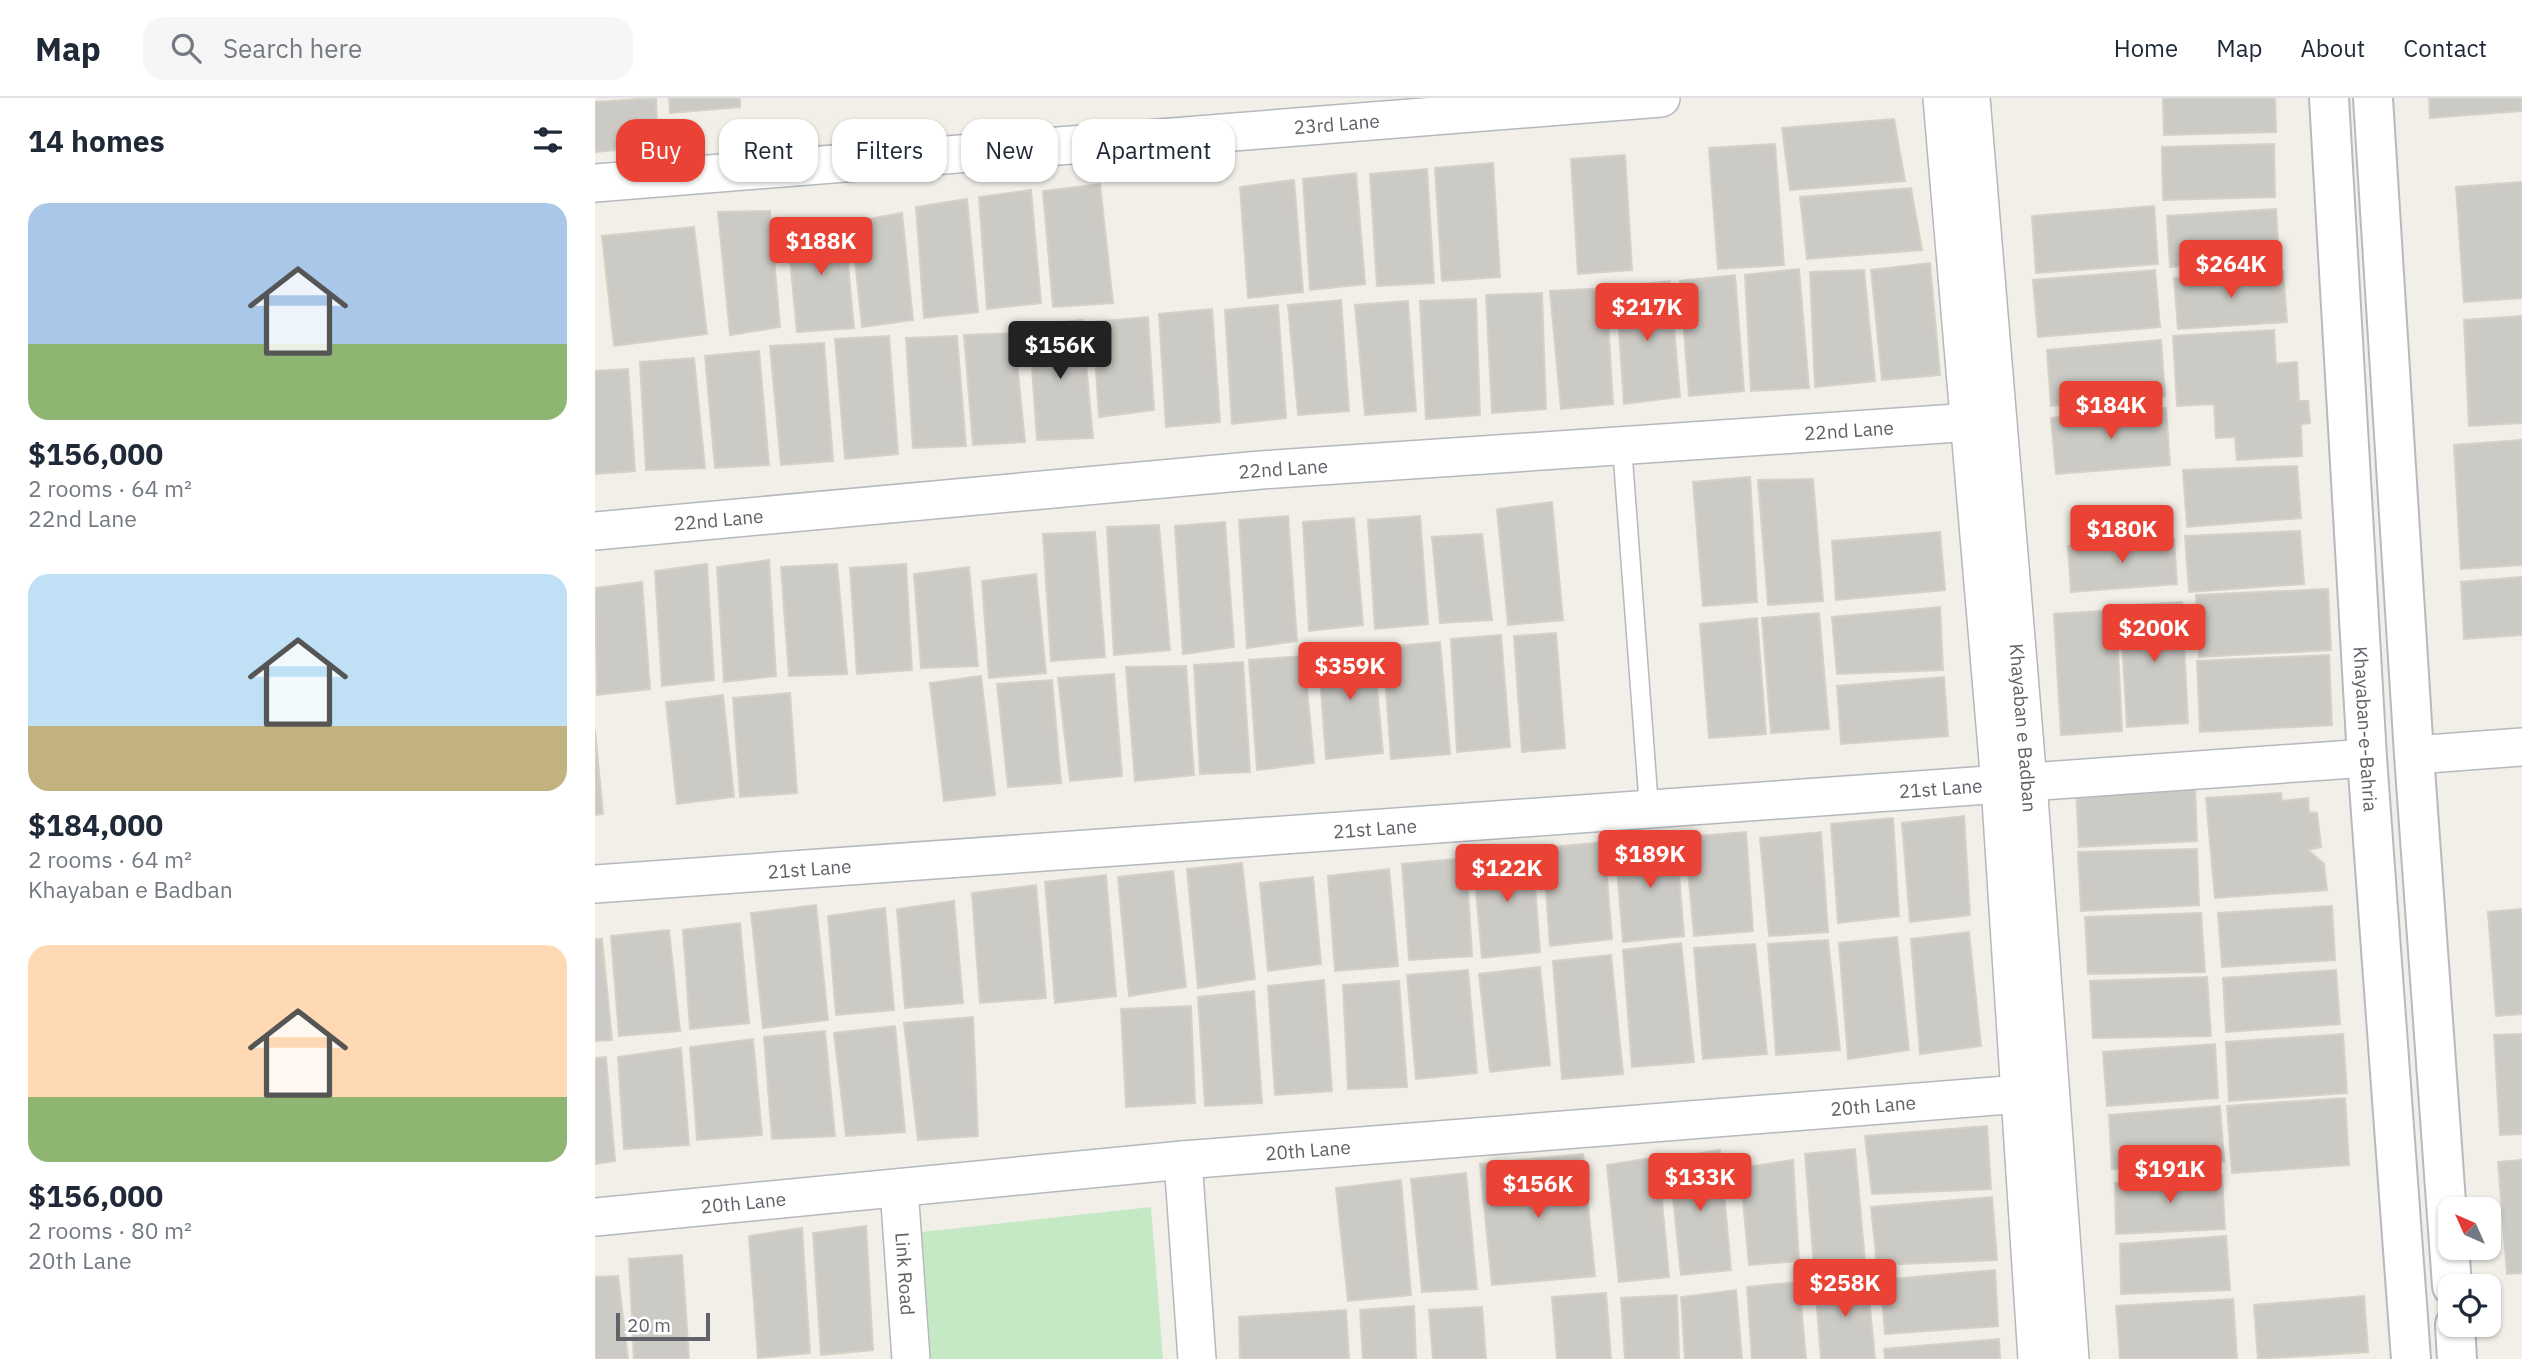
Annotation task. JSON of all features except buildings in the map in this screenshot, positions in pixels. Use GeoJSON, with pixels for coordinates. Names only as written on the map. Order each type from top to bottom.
{"type":"FeatureCollection","features":[{"type":"Feature","properties":{"kind":"main road","name":"Khayaban-e-Bahria"},"geometry":{"type":"LineString","coordinates":[[2329,98],[2367,758],[2411,1359]]}},
{"type":"Feature","properties":{"kind":"main road"},"geometry":{"type":"LineString","coordinates":[[2373,98],[2414,755],[2451,1274]]}},
{"type":"Feature","properties":{"kind":"main road"},"geometry":{"type":"LineString","coordinates":[[2456,1337],[2457,1359]]}},
{"type":"Feature","properties":{"kind":"street","name":"23rd Lane"},"geometry":{"type":"LineString","coordinates":[[595,183],[1661,98]]}},
{"type":"Feature","properties":{"kind":"street","name":"Khayaban e Badban"},"geometry":{"type":"LineString","coordinates":[[1942,98],[1972,422],[2014,783],[2070,1359]]}},
{"type":"Feature","properties":{"kind":"street","name":"Khayaban e Badban"},"geometry":{"type":"LineString","coordinates":[[1972,98],[2014,783],[2020,1094],[2036,1359]]}},
{"type":"Feature","properties":{"kind":"street","name":"22nd Lane"},"geometry":{"type":"LineString","coordinates":[[595,531],[1261,470],[1972,422]]}},
{"type":"Feature","properties":{"kind":"street"},"geometry":{"type":"LineString","coordinates":[[2414,755],[2522,747]]}},
{"type":"Feature","properties":{"kind":"street","name":"21st Lane"},"geometry":{"type":"LineString","coordinates":[[595,884],[2367,758]]}},
{"type":"Feature","properties":{"kind":"street","name":"20th Lane"},"geometry":{"type":"LineString","coordinates":[[595,1217],[1183,1160],[2020,1094]]}},
{"type":"Feature","properties":{"kind":"street"},"geometry":{"type":"LineString","coordinates":[[1183,1160],[1197,1359]]}},
{"type":"Feature","properties":{"kind":"street","name":"Link Road"},"geometry":{"type":"LineString","coordinates":[[898,1188],[911,1359]]}},
{"type":"Feature","properties":{"kind":"lane"},"geometry":{"type":"LineString","coordinates":[[1622,446],[1649,808]]}},
{"type":"Feature","properties":{"kind":"green space"},"geometry":{"type":"Polygon","coordinates":[[[1151,1207],[1163,1359],[931,1359],[922,1232],[1151,1207]]]}}]}
